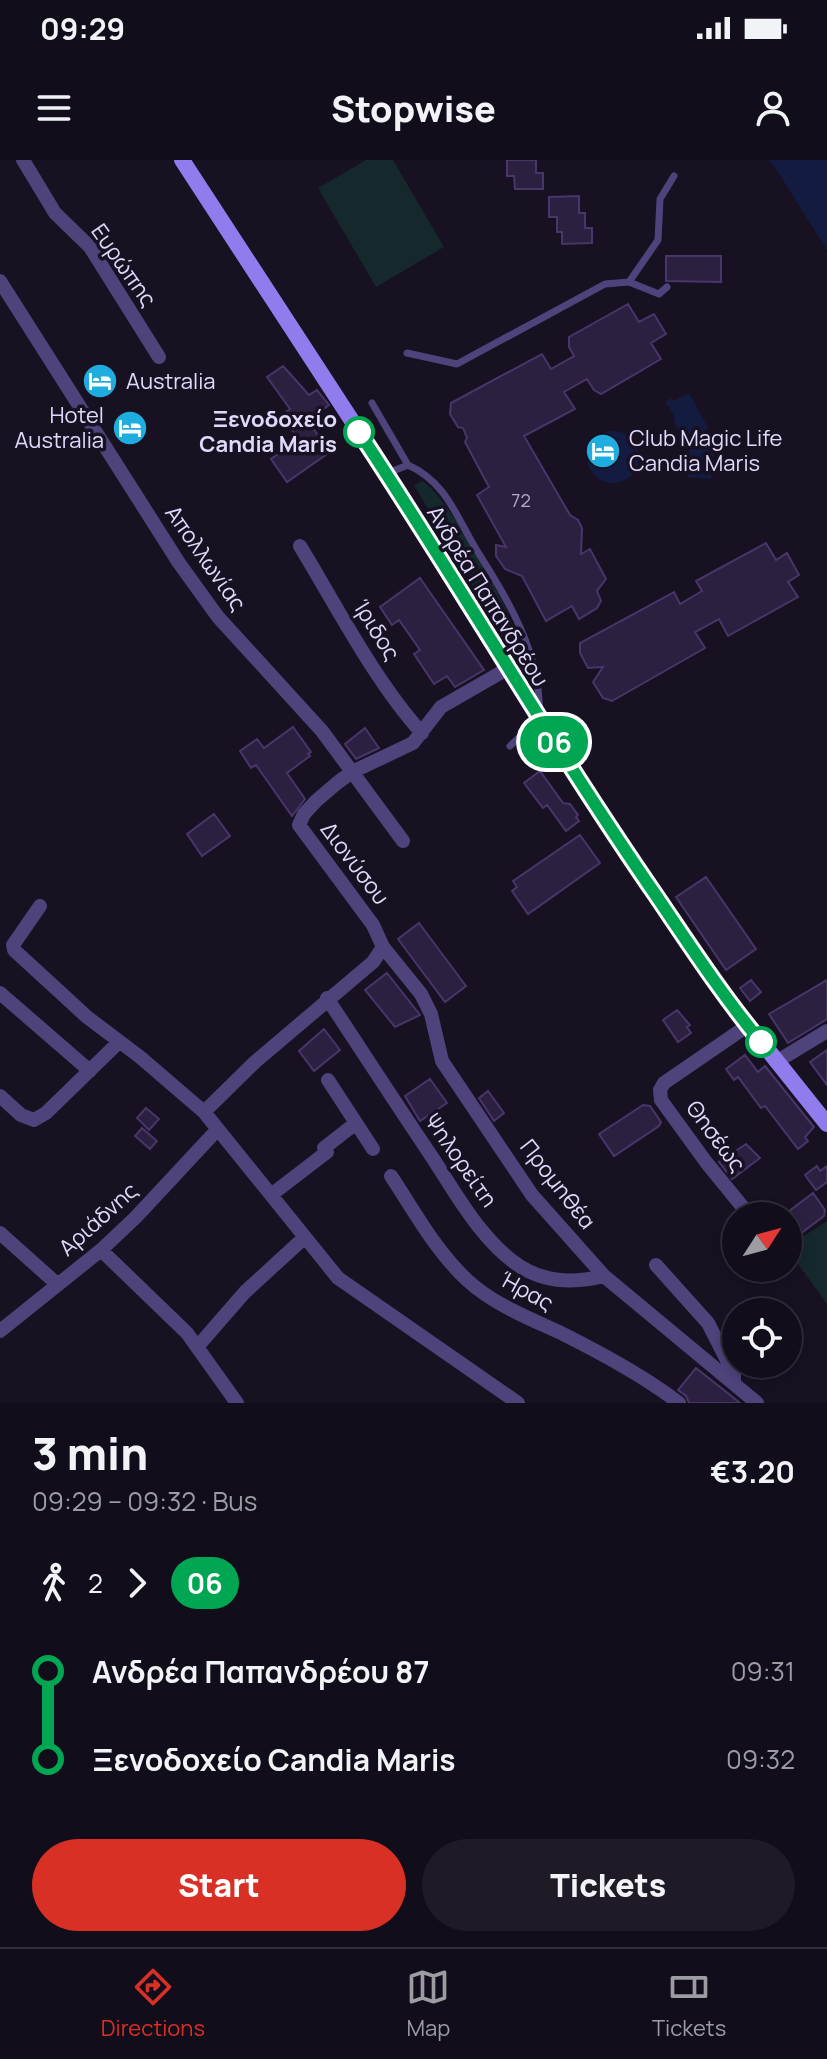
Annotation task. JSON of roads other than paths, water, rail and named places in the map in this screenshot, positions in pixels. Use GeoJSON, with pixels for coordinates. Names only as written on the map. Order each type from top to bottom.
{"type":"FeatureCollection","features":[{"type":"Feature","properties":{"kind":"main road","name":"Ανδρέα Παπανδρέου"},"geometry":{"type":"LineString","coordinates":[[182,160],[386,473],[507,669],[628,855],[747,1026],[827,1124]]}},
{"type":"Feature","properties":{"kind":"street","name":"Ευρώπης"},"geometry":{"type":"LineString","coordinates":[[23,160],[55,213],[90,247],[159,357]]}},
{"type":"Feature","properties":{"kind":"street","name":"Απολλωνίας"},"geometry":{"type":"LineString","coordinates":[[0,281],[179,563],[218,617],[322,731],[403,841]]}},
{"type":"Feature","properties":{"kind":"street","name":"Ίριδος"},"geometry":{"type":"LineString","coordinates":[[300,546],[382,679],[422,733]]}},
{"type":"Feature","properties":{"kind":"street","name":"Διονύσου"},"geometry":{"type":"LineString","coordinates":[[383,947],[373,925],[299,825],[316,801],[352,772],[402,750],[422,733],[441,707],[507,669]]}},
{"type":"Feature","properties":{"kind":"street"},"geometry":{"type":"LineString","coordinates":[[40,906],[13,945],[14,950],[87,1017],[204,1112],[338,1278],[518,1403]]}},
{"type":"Feature","properties":{"kind":"street"},"geometry":{"type":"LineString","coordinates":[[204,1112],[327,998],[373,962],[383,947]]}},
{"type":"Feature","properties":{"kind":"street","name":"Προμηθέα"},"geometry":{"type":"LineString","coordinates":[[383,947],[421,994],[431,1014],[442,1061],[456,1085],[532,1195],[604,1276],[757,1403]]}},
{"type":"Feature","properties":{"kind":"street"},"geometry":{"type":"LineString","coordinates":[[0,993],[90,1071]]}},
{"type":"Feature","properties":{"kind":"street","name":"Ψηλορείτη"},"geometry":{"type":"LineString","coordinates":[[327,998],[460,1199],[503,1251],[521,1266],[543,1277],[581,1282],[604,1276]]}},
{"type":"Feature","properties":{"kind":"street","name":"Θησέως"},"geometry":{"type":"LineString","coordinates":[[739,1202],[661,1100],[660,1090],[664,1083],[747,1026]]}},
{"type":"Feature","properties":{"kind":"street"},"geometry":{"type":"LineString","coordinates":[[776,1062],[827,1031]]}},
{"type":"Feature","properties":{"kind":"street"},"geometry":{"type":"LineString","coordinates":[[0,1096],[21,1115],[34,1120],[46,1113],[119,1042]]}},
{"type":"Feature","properties":{"kind":"street"},"geometry":{"type":"LineString","coordinates":[[328,1080],[373,1149]]}},
{"type":"Feature","properties":{"kind":"street"},"geometry":{"type":"LineString","coordinates":[[271,1195],[327,1152],[324,1148],[356,1123]]}},
{"type":"Feature","properties":{"kind":"street","name":"Αριάδνης"},"geometry":{"type":"LineString","coordinates":[[0,1331],[101,1250],[217,1130]]}},
{"type":"Feature","properties":{"kind":"street","name":"Ήρας"},"geometry":{"type":"LineString","coordinates":[[391,1176],[439,1251],[469,1282],[520,1315],[646,1380],[679,1403]]}},
{"type":"Feature","properties":{"kind":"street"},"geometry":{"type":"LineString","coordinates":[[0,1233],[57,1284]]}},
{"type":"Feature","properties":{"kind":"street"},"geometry":{"type":"LineString","coordinates":[[198,1346],[245,1292],[304,1238]]}},
{"type":"Feature","properties":{"kind":"street"},"geometry":{"type":"LineString","coordinates":[[101,1250],[198,1346],[237,1403]]}},
{"type":"Feature","properties":{"kind":"street"},"geometry":{"type":"LineString","coordinates":[[656,1265],[708,1323],[734,1374],[734,1383]]}},
{"type":"Feature","properties":{"kind":"lane"},"geometry":{"type":"LineString","coordinates":[[629,282],[658,240],[660,199],[674,176]]}},
{"type":"Feature","properties":{"kind":"lane"},"geometry":{"type":"LineString","coordinates":[[407,353],[457,364],[605,284],[629,282],[659,294],[667,287]]}},
{"type":"Feature","properties":{"kind":"lane"},"geometry":{"type":"LineString","coordinates":[[372,403],[408,465],[426,473],[452,504],[518,620],[540,695],[539,719],[510,746]]}},
{"type":"Feature","properties":{"kind":"lane"},"geometry":{"type":"LineString","coordinates":[[386,473],[408,465]]}},
{"type":"Feature","properties":{"kind":"water"},"geometry":{"type":"Polygon","coordinates":[[[769,160],[827,160],[827,250],[778,172],[769,160]]]}},
{"type":"Feature","properties":{"kind":"water"},"geometry":{"type":"Polygon","coordinates":[[[689,393],[708,428],[701,433],[706,442],[715,444],[711,479],[687,477],[689,449],[694,446],[690,439],[686,441],[665,402],[689,393]]]}},
{"type":"Feature","properties":{"kind":"water"},"geometry":{"type":"Polygon","coordinates":[[[613,431],[632,438],[639,457],[632,476],[613,483],[594,476],[587,457],[594,438],[613,431]]]}},
{"type":"Feature","properties":{"kind":"place","name":"Australia"},"geometry":{"type":"Point","coordinates":[100,381]}},
{"type":"Feature","properties":{"kind":"place","name":"Hotel Australia"},"geometry":{"type":"Point","coordinates":[130,428]}},
{"type":"Feature","properties":{"kind":"place","name":"Ξενοδοχείο Candia Maris"},"geometry":{"type":"Point","coordinates":[359,432]}},
{"type":"Feature","properties":{"kind":"place","name":"Club Magic Life Candia Maris"},"geometry":{"type":"Point","coordinates":[603,451]}}]}
